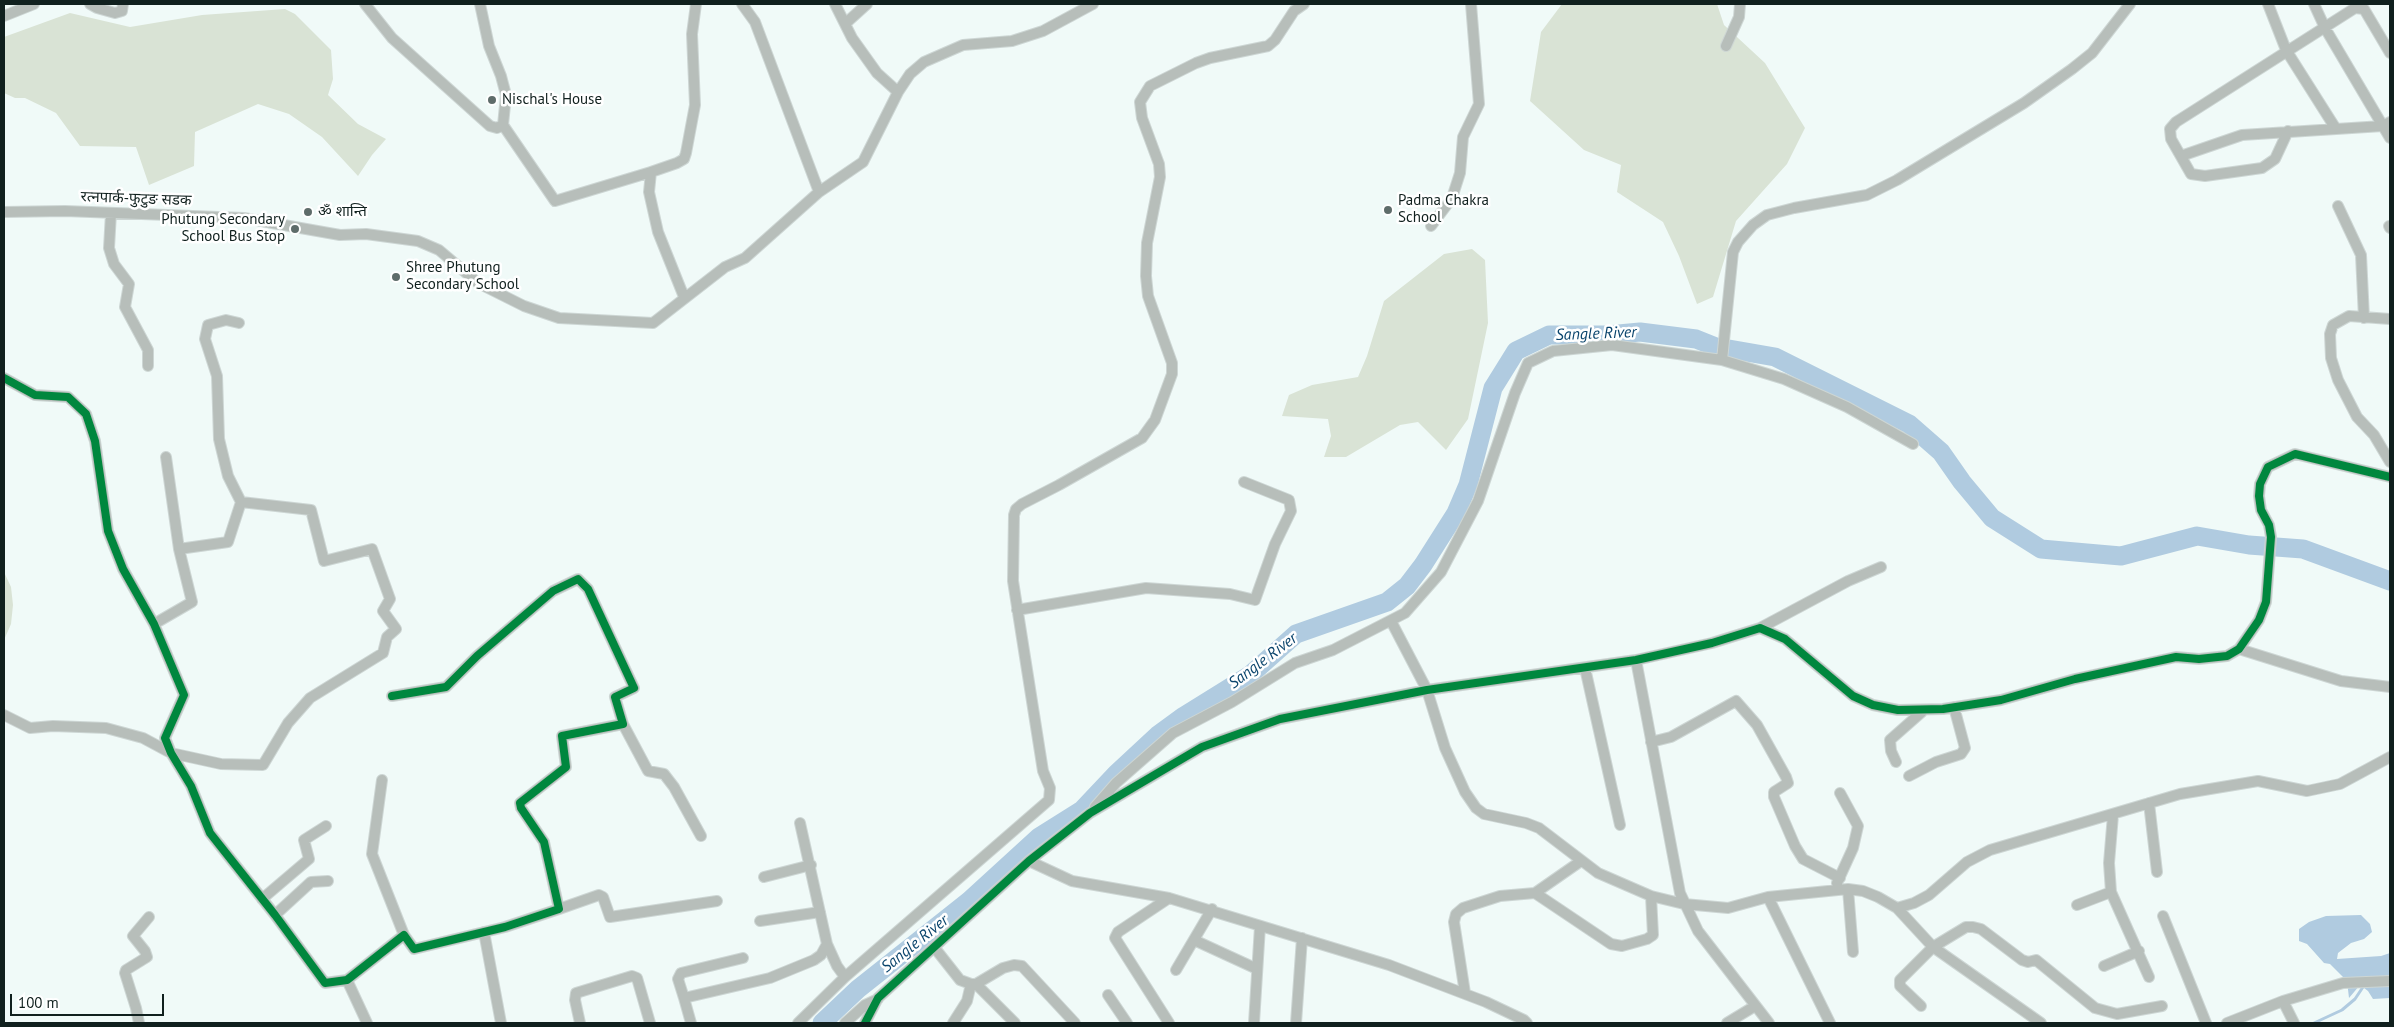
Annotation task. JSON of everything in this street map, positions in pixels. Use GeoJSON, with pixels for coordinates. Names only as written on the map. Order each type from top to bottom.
{"type":"FeatureCollection","features":[{"type":"Feature","properties":{"kind":"street"},"geometry":{"type":"LineString","coordinates":[[4,16],[34,4]]}},
{"type":"Feature","properties":{"kind":"street"},"geometry":{"type":"LineString","coordinates":[[90,4],[115,13],[122,11],[124,4]]}},
{"type":"Feature","properties":{"kind":"street"},"geometry":{"type":"LineString","coordinates":[[365,4],[392,38],[490,126],[497,128],[503,126]]}},
{"type":"Feature","properties":{"kind":"street"},"geometry":{"type":"LineString","coordinates":[[480,4],[489,46],[501,76],[506,96],[503,126],[555,201],[651,172],[684,159],[695,105],[692,34],[696,4]]}},
{"type":"Feature","properties":{"kind":"street"},"geometry":{"type":"LineString","coordinates":[[742,4],[755,22],[819,192]]}},
{"type":"Feature","properties":{"kind":"street"},"geometry":{"type":"LineString","coordinates":[[835,4],[852,38],[877,73],[898,92]]}},
{"type":"Feature","properties":{"kind":"street"},"geometry":{"type":"LineString","coordinates":[[846,23],[867,4]]}},
{"type":"Feature","properties":{"kind":"street","name":"रत्नपार्क-फुटुङ सडक"},"geometry":{"type":"LineString","coordinates":[[4,212],[111,213],[244,218],[340,236],[366,234],[418,241],[438,250],[478,284],[524,306],[559,318],[653,323],[725,267],[745,258],[819,192],[863,162],[898,92],[910,74],[924,62],[962,45],[1012,42],[1043,31],[1093,4]]}},
{"type":"Feature","properties":{"kind":"street"},"geometry":{"type":"LineString","coordinates":[[798,1023],[845,977],[1049,800],[1050,788],[1043,771],[1012,581],[1014,515],[1016,509],[1142,438],[1155,420],[1172,374],[1172,363],[1153,314],[1147,290],[1147,243],[1160,177],[1159,164],[1142,118],[1140,102],[1150,86],[1196,63],[1210,58],[1268,46],[1294,11],[1304,4]]}},
{"type":"Feature","properties":{"kind":"street"},"geometry":{"type":"LineString","coordinates":[[1431,226],[1452,198],[1460,173],[1463,137],[1476,114],[1479,104],[1471,4]]}},
{"type":"Feature","properties":{"kind":"street"},"geometry":{"type":"LineString","coordinates":[[1726,46],[1739,17],[1740,4]]}},
{"type":"Feature","properties":{"kind":"street"},"geometry":{"type":"LineString","coordinates":[[1722,360],[1734,252],[1738,242],[1753,225],[1767,215],[1785,210],[1867,195],[1897,180],[2024,103],[2072,69],[2092,53],[2130,4]]}},
{"type":"Feature","properties":{"kind":"street"},"geometry":{"type":"LineString","coordinates":[[2268,4],[2286,50],[2336,129]]}},
{"type":"Feature","properties":{"kind":"street"},"geometry":{"type":"LineString","coordinates":[[2314,4],[2325,28],[2387,124],[2390,138]]}},
{"type":"Feature","properties":{"kind":"street"},"geometry":{"type":"LineString","coordinates":[[2288,131],[2275,158],[2262,168],[2205,176],[2191,174],[2172,139],[2170,129],[2176,122],[2286,50],[2359,7],[2364,9],[2390,53]]}},
{"type":"Feature","properties":{"kind":"street"},"geometry":{"type":"LineString","coordinates":[[2181,156],[2242,135],[2387,124]]}},
{"type":"Feature","properties":{"kind":"street"},"geometry":{"type":"LineString","coordinates":[[651,172],[649,192],[658,232],[684,297]]}},
{"type":"Feature","properties":{"kind":"street"},"geometry":{"type":"LineString","coordinates":[[2338,206],[2361,255],[2364,318]]}},
{"type":"Feature","properties":{"kind":"street"},"geometry":{"type":"LineString","coordinates":[[111,213],[109,248],[114,264],[129,284],[125,307],[148,350],[148,366]]}},
{"type":"Feature","properties":{"kind":"street"},"geometry":{"type":"LineString","coordinates":[[2390,319],[2349,316],[2333,325],[2330,334],[2331,358],[2338,380],[2357,417],[2374,435],[2390,462]]}},
{"type":"Feature","properties":{"kind":"street"},"geometry":{"type":"LineString","coordinates":[[179,549],[228,542],[240,502],[228,476],[219,439],[217,376],[204,339],[208,325],[226,320],[239,323]]}},
{"type":"Feature","properties":{"kind":"street"},"geometry":{"type":"LineString","coordinates":[[1090,813],[1116,783],[1173,733],[1232,702],[1294,663],[1334,650],[1405,614],[1441,572],[1478,501],[1515,393],[1528,363],[1553,351],[1612,346],[1722,360],[1784,379],[1847,407],[1913,444]]}},
{"type":"Feature","properties":{"kind":"street"},"geometry":{"type":"LineString","coordinates":[[4,378],[35,395],[68,397],[86,414],[95,441],[108,531],[122,569],[154,624],[184,695],[165,738],[171,753],[191,786],[210,833],[276,915],[323,982],[347,980],[404,935]]}},
{"type":"Feature","properties":{"kind":"street"},"geometry":{"type":"LineString","coordinates":[[1760,628],[1785,639],[1853,696],[1873,705],[1898,710],[1924,710],[2001,700],[2075,679],[2176,657],[2199,659],[2227,656],[2239,649],[2259,620],[2266,602],[2270,537],[2269,525],[2261,510],[2258,496],[2260,484],[2268,466],[2295,454],[2390,477]]}},
{"type":"Feature","properties":{"kind":"street"},"geometry":{"type":"LineString","coordinates":[[154,624],[192,602],[179,549],[166,457]]}},
{"type":"Feature","properties":{"kind":"street"},"geometry":{"type":"LineString","coordinates":[[1017,610],[1146,588],[1230,594],[1256,600],[1275,544],[1291,511],[1289,500],[1244,482]]}},
{"type":"Feature","properties":{"kind":"street"},"geometry":{"type":"LineString","coordinates":[[4,715],[30,728],[53,726],[106,728],[143,738],[171,753],[221,764],[262,764],[288,723],[310,698],[383,654],[387,636],[396,629],[384,610],[390,599],[372,549],[324,561],[311,510],[240,502]]}},
{"type":"Feature","properties":{"kind":"street"},"geometry":{"type":"LineString","coordinates":[[845,1023],[878,998],[1029,861],[1090,813],[1202,746],[1280,719],[1427,690],[1636,660],[1712,643],[1760,628],[1848,581],[1881,567]]}},
{"type":"Feature","properties":{"kind":"street"},"geometry":{"type":"LineString","coordinates":[[392,696],[446,687],[477,656],[553,591],[578,579],[588,589],[634,688],[615,697],[623,724],[648,771],[664,774],[701,836]]}},
{"type":"Feature","properties":{"kind":"street"},"geometry":{"type":"LineString","coordinates":[[1391,621],[1427,690],[1445,748],[1465,792],[1476,808],[1484,814],[1526,823],[1539,828],[1598,873],[1650,896],[1684,904],[1728,908],[1768,897],[1848,889],[1871,894],[1897,908],[1933,947],[2041,1023]]}},
{"type":"Feature","properties":{"kind":"street"},"geometry":{"type":"LineString","coordinates":[[2239,649],[2341,681],[2390,687]]}},
{"type":"Feature","properties":{"kind":"street"},"geometry":{"type":"LineString","coordinates":[[1636,660],[1680,893],[1684,904],[1698,931],[1769,1023]]}},
{"type":"Feature","properties":{"kind":"street"},"geometry":{"type":"LineString","coordinates":[[1585,668],[1620,826]]}},
{"type":"Feature","properties":{"kind":"street"},"geometry":{"type":"LineString","coordinates":[[1651,742],[1671,737],[1736,701],[1758,725],[1786,776],[1788,782],[1774,792],[1774,797],[1794,846],[1803,859],[1840,878]]}},
{"type":"Feature","properties":{"kind":"street"},"geometry":{"type":"LineString","coordinates":[[1909,776],[1936,762],[1961,754],[1966,748],[1954,707]]}},
{"type":"Feature","properties":{"kind":"street"},"geometry":{"type":"LineString","coordinates":[[1896,762],[1891,752],[1890,740],[1924,710]]}},
{"type":"Feature","properties":{"kind":"street"},"geometry":{"type":"LineString","coordinates":[[559,908],[544,842],[521,808],[520,803],[566,767],[562,736],[623,724]]}},
{"type":"Feature","properties":{"kind":"street"},"geometry":{"type":"LineString","coordinates":[[1897,908],[1914,903],[1929,894],[1967,862],[1990,850],[2180,794],[2238,783],[2258,782],[2307,791],[2340,784],[2390,757]]}},
{"type":"Feature","properties":{"kind":"street"},"geometry":{"type":"LineString","coordinates":[[382,780],[372,854],[404,935],[414,949],[484,932],[599,895],[603,897],[610,917],[717,902]]}},
{"type":"Feature","properties":{"kind":"street"},"geometry":{"type":"LineString","coordinates":[[1833,891],[1853,848],[1858,826],[1840,792]]}},
{"type":"Feature","properties":{"kind":"street"},"geometry":{"type":"LineString","coordinates":[[2149,803],[2157,872]]}},
{"type":"Feature","properties":{"kind":"street"},"geometry":{"type":"LineString","coordinates":[[2113,815],[2109,863],[2111,892],[2149,977]]}},
{"type":"Feature","properties":{"kind":"street"},"geometry":{"type":"LineString","coordinates":[[800,823],[811,865],[827,944],[837,966],[845,977]]}},
{"type":"Feature","properties":{"kind":"street"},"geometry":{"type":"LineString","coordinates":[[262,899],[309,859],[304,840],[326,826]]}},
{"type":"Feature","properties":{"kind":"street"},"geometry":{"type":"LineString","coordinates":[[1029,861],[1072,881],[1169,898],[1389,965],[1465,994],[1517,1016],[1527,1023]]}},
{"type":"Feature","properties":{"kind":"street"},"geometry":{"type":"LineString","coordinates":[[1465,994],[1454,922],[1456,914],[1463,908],[1500,896],[1535,894],[1581,861]]}},
{"type":"Feature","properties":{"kind":"street"},"geometry":{"type":"LineString","coordinates":[[764,876],[811,865]]}},
{"type":"Feature","properties":{"kind":"street"},"geometry":{"type":"LineString","coordinates":[[276,915],[312,882],[328,881]]}},
{"type":"Feature","properties":{"kind":"street"},"geometry":{"type":"LineString","coordinates":[[1848,889],[1853,952]]}},
{"type":"Feature","properties":{"kind":"street"},"geometry":{"type":"LineString","coordinates":[[2077,905],[2111,892]]}},
{"type":"Feature","properties":{"kind":"street"},"geometry":{"type":"LineString","coordinates":[[1535,894],[1611,944],[1622,946],[1647,939],[1653,935],[1650,896]]}},
{"type":"Feature","properties":{"kind":"street"},"geometry":{"type":"LineString","coordinates":[[1768,897],[1830,1023]]}},
{"type":"Feature","properties":{"kind":"street"},"geometry":{"type":"LineString","coordinates":[[1169,898],[1118,932],[1115,938],[1169,1023]]}},
{"type":"Feature","properties":{"kind":"street"},"geometry":{"type":"LineString","coordinates":[[1176,970],[1212,910]]}},
{"type":"Feature","properties":{"kind":"street"},"geometry":{"type":"LineString","coordinates":[[760,921],[820,912]]}},
{"type":"Feature","properties":{"kind":"street"},"geometry":{"type":"LineString","coordinates":[[2163,916],[2206,1023]]}},
{"type":"Feature","properties":{"kind":"street"},"geometry":{"type":"LineString","coordinates":[[139,1023],[125,974],[126,970],[146,957],[146,951],[132,936],[149,917]]}},
{"type":"Feature","properties":{"kind":"street"},"geometry":{"type":"LineString","coordinates":[[1254,1023],[1260,926]]}},
{"type":"Feature","properties":{"kind":"street"},"geometry":{"type":"LineString","coordinates":[[1921,1006],[1900,986],[1900,980],[1933,947],[1966,927],[1981,929],[2022,960],[2028,962],[2036,960],[2095,1008],[2117,1014],[2162,1006]]}},
{"type":"Feature","properties":{"kind":"street"},"geometry":{"type":"LineString","coordinates":[[484,932],[501,1023]]}},
{"type":"Feature","properties":{"kind":"street"},"geometry":{"type":"LineString","coordinates":[[1296,1023],[1302,938]]}},
{"type":"Feature","properties":{"kind":"street"},"geometry":{"type":"LineString","coordinates":[[1194,940],[1257,969]]}},
{"type":"Feature","properties":{"kind":"street"},"geometry":{"type":"LineString","coordinates":[[684,998],[770,978],[814,960],[821,955],[827,944]]}},
{"type":"Feature","properties":{"kind":"street"},"geometry":{"type":"LineString","coordinates":[[934,948],[960,980],[973,984],[1015,1023]]}},
{"type":"Feature","properties":{"kind":"street"},"geometry":{"type":"LineString","coordinates":[[2104,966],[2138,951]]}},
{"type":"Feature","properties":{"kind":"street"},"geometry":{"type":"LineString","coordinates":[[691,1023],[678,979],[682,973],[743,958]]}},
{"type":"Feature","properties":{"kind":"street"},"geometry":{"type":"LineString","coordinates":[[953,1023],[967,1001],[973,984],[1002,968],[1014,964],[1022,966],[1075,1023]]}},
{"type":"Feature","properties":{"kind":"street"},"geometry":{"type":"LineString","coordinates":[[580,1023],[575,1000],[576,993],[632,976],[637,978],[650,1023]]}},
{"type":"Feature","properties":{"kind":"street"},"geometry":{"type":"LineString","coordinates":[[347,980],[367,1023]]}},
{"type":"Feature","properties":{"kind":"street"},"geometry":{"type":"LineString","coordinates":[[2227,1023],[2283,1001],[2343,983],[2390,981]]}},
{"type":"Feature","properties":{"kind":"street"},"geometry":{"type":"LineString","coordinates":[[1108,995],[1127,1023]]}},
{"type":"Feature","properties":{"kind":"street"},"geometry":{"type":"LineString","coordinates":[[865,1023],[878,998]]}},
{"type":"Feature","properties":{"kind":"street"},"geometry":{"type":"LineString","coordinates":[[2283,1001],[2294,1023]]}},
{"type":"Feature","properties":{"kind":"street"},"geometry":{"type":"LineString","coordinates":[[1727,1023],[1755,1006]]}},
{"type":"Feature","properties":{"kind":"green space"},"geometry":{"type":"Polygon","coordinates":[[[1562,4],[1717,4],[1724,25],[1765,63],[1805,128],[1787,164],[1736,221],[1713,297],[1697,304],[1679,256],[1663,222],[1617,192],[1621,165],[1584,150],[1530,101],[1541,32],[1562,4]]]}},
{"type":"Feature","properties":{"kind":"green space"},"geometry":{"type":"Polygon","coordinates":[[[285,9],[295,14],[331,50],[333,79],[328,95],[358,124],[386,139],[372,155],[358,176],[322,137],[289,114],[258,104],[195,132],[194,166],[149,185],[136,147],[80,146],[56,113],[25,98],[15,98],[4,93],[4,37],[70,13],[130,27],[202,15],[285,9]]]}},
{"type":"Feature","properties":{"kind":"green space"},"geometry":{"type":"Polygon","coordinates":[[[1472,249],[1485,260],[1488,323],[1468,419],[1446,450],[1418,422],[1400,425],[1346,457],[1324,457],[1331,436],[1328,419],[1282,416],[1289,395],[1312,385],[1358,377],[1367,356],[1384,301],[1444,254],[1472,249]]]}},
{"type":"Feature","properties":{"kind":"green space"},"geometry":{"type":"Polygon","coordinates":[[[4,572],[11,587],[13,605],[11,624],[4,640],[4,572]]]}},
{"type":"Feature","properties":{"kind":"water"},"geometry":{"type":"Polygon","coordinates":[[[2361,915],[2370,924],[2372,932],[2364,939],[2351,943],[2338,953],[2337,959],[2381,956],[2390,953],[2390,998],[2373,999],[2368,991],[2360,985],[2349,998],[2347,981],[2330,964],[2324,963],[2307,944],[2299,941],[2299,929],[2309,922],[2326,916],[2361,915]]]}},
{"type":"Feature","properties":{"kind":"waterway","name":"Sangle River"},"geometry":{"type":"LineString","coordinates":[[822,1023],[858,989],[969,901],[1039,837],[1082,810],[1116,774],[1158,735],[1184,716],[1250,675],[1296,634],[1387,602],[1407,586],[1423,565],[1456,513],[1468,485],[1493,388],[1516,351],[1549,335],[1608,335],[1640,332],[1696,339],[1716,347]]}},
{"type":"Feature","properties":{"kind":"waterway","name":"Sangle River"},"geometry":{"type":"LineString","coordinates":[[1729,349],[1775,357],[1909,424],[1941,452],[1962,482],[1992,518],[2041,549],[2121,556],[2197,536],[2249,545],[2303,549],[2390,581]]}},
{"type":"Feature","properties":{"kind":"waterway"},"geometry":{"type":"LineString","coordinates":[[2314,1023],[2342,1010],[2355,999],[2363,987]]}},
{"type":"Feature","properties":{"kind":"cycle path"},"geometry":{"type":"LineString","coordinates":[[4,378],[35,395],[68,397],[86,414],[95,441],[108,531],[123,569],[154,624],[184,695],[165,738],[171,753],[191,786],[210,833],[275,915],[325,983],[347,980],[404,935],[414,949],[505,927],[559,909],[544,842],[521,808],[520,803],[566,767],[562,736],[623,724],[615,697],[634,688],[588,589],[578,579],[553,591],[477,656],[446,687],[392,696]]}},
{"type":"Feature","properties":{"kind":"cycle path"},"geometry":{"type":"LineString","coordinates":[[865,1023],[878,998],[1029,861],[1090,813],[1202,747],[1280,719],[1427,690],[1636,660],[1712,643],[1760,628],[1785,639],[1853,696],[1873,705],[1898,710],[1943,709],[2001,700],[2075,679],[2176,657],[2199,659],[2227,656],[2239,649],[2259,620],[2266,602],[2271,537],[2269,525],[2261,510],[2259,496],[2260,484],[2268,467],[2295,454],[2390,477]]}},
{"type":"Feature","properties":{"kind":"place","name":"Nischal's House"},"geometry":{"type":"Point","coordinates":[492,100]}},
{"type":"Feature","properties":{"kind":"place","name":"Padma Chakra School"},"geometry":{"type":"Point","coordinates":[1388,210]}},
{"type":"Feature","properties":{"kind":"place","name":"ॐ शान्ति"},"geometry":{"type":"Point","coordinates":[308,212]}},
{"type":"Feature","properties":{"kind":"place","name":"Phutung Secondary School Bus Stop"},"geometry":{"type":"Point","coordinates":[295,229]}},
{"type":"Feature","properties":{"kind":"place","name":"Shree Phutung Secondary School"},"geometry":{"type":"Point","coordinates":[396,277]}}]}
